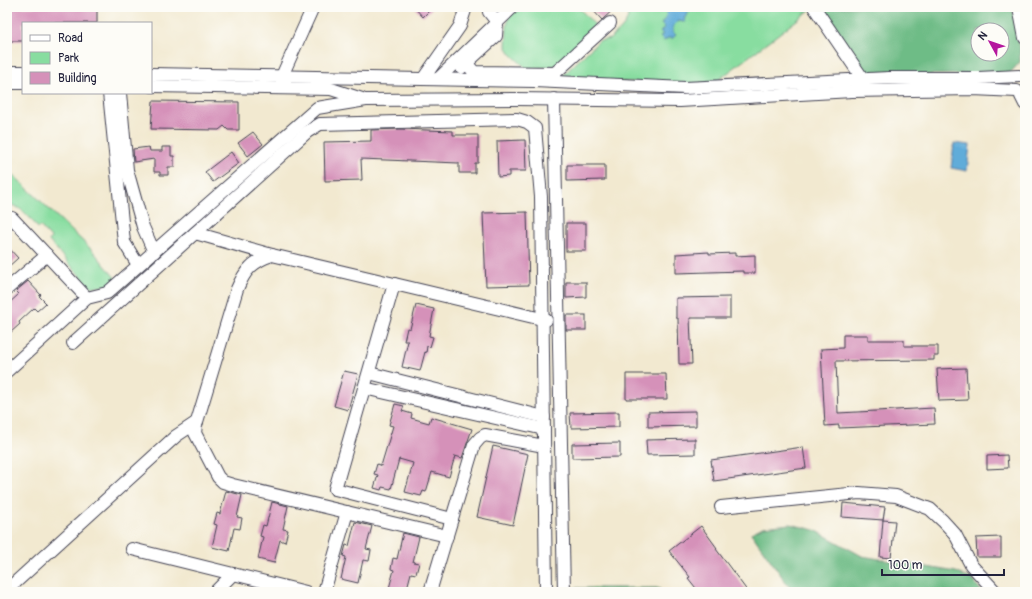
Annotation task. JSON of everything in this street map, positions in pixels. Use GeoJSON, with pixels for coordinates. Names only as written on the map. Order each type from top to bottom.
{"type":"FeatureCollection","features":[{"type":"Feature","properties":{"kind":"street"},"geometry":{"type":"LineString","coordinates":[[282,88],[282,76],[313,7]]}},
{"type":"Feature","properties":{"kind":"street"},"geometry":{"type":"LineString","coordinates":[[423,78],[460,26],[466,7]]}},
{"type":"Feature","properties":{"kind":"street"},"geometry":{"type":"LineString","coordinates":[[449,68],[457,70],[467,64],[496,36],[496,22],[489,12],[488,7]]}},
{"type":"Feature","properties":{"kind":"street"},"geometry":{"type":"LineString","coordinates":[[438,79],[513,7]]}},
{"type":"Feature","properties":{"kind":"street"},"geometry":{"type":"LineString","coordinates":[[814,7],[863,79]]}},
{"type":"Feature","properties":{"kind":"street"},"geometry":{"type":"LineString","coordinates":[[1019,7],[1025,38]]}},
{"type":"Feature","properties":{"kind":"street"},"geometry":{"type":"LineString","coordinates":[[467,64],[474,72],[555,73],[610,23]]}},
{"type":"Feature","properties":{"kind":"street"},"geometry":{"type":"LineString","coordinates":[[7,72],[22,72]]}},
{"type":"Feature","properties":{"kind":"street"},"geometry":{"type":"LineString","coordinates":[[152,74],[423,78],[561,82],[685,88],[1022,73]]}},
{"type":"Feature","properties":{"kind":"street"},"geometry":{"type":"LineString","coordinates":[[7,371],[87,298],[107,293],[317,108],[370,100],[554,99],[680,101],[852,90],[973,89],[1022,97],[1016,81],[1022,73]]}},
{"type":"Feature","properties":{"kind":"street"},"geometry":{"type":"LineString","coordinates":[[546,82],[554,99]]}},
{"type":"Feature","properties":{"kind":"street"},"geometry":{"type":"LineString","coordinates":[[561,82],[554,99],[564,592]]}},
{"type":"Feature","properties":{"kind":"street"},"geometry":{"type":"LineString","coordinates":[[7,83],[22,83]]}},
{"type":"Feature","properties":{"kind":"street"},"geometry":{"type":"LineString","coordinates":[[152,86],[331,89],[370,100]]}},
{"type":"Feature","properties":{"kind":"street"},"geometry":{"type":"LineString","coordinates":[[109,94],[124,242],[138,265]]}},
{"type":"Feature","properties":{"kind":"street"},"geometry":{"type":"LineString","coordinates":[[120,94],[127,170],[143,228],[154,252]]}},
{"type":"Feature","properties":{"kind":"street"},"geometry":{"type":"LineString","coordinates":[[73,343],[307,132],[320,124],[517,119],[527,122],[535,128],[541,197],[544,320],[546,592]]}},
{"type":"Feature","properties":{"kind":"street"},"geometry":{"type":"LineString","coordinates":[[7,217],[12,218],[87,298]]}},
{"type":"Feature","properties":{"kind":"street"},"geometry":{"type":"LineString","coordinates":[[195,232],[272,255],[544,320]]}},
{"type":"Feature","properties":{"kind":"street"},"geometry":{"type":"LineString","coordinates":[[7,289],[47,255]]}},
{"type":"Feature","properties":{"kind":"street"},"geometry":{"type":"LineString","coordinates":[[272,255],[259,259],[242,276],[237,288],[197,422],[196,433],[218,477],[223,482],[447,536]]}},
{"type":"Feature","properties":{"kind":"street"},"geometry":{"type":"LineString","coordinates":[[394,284],[335,489],[452,520]]}},
{"type":"Feature","properties":{"kind":"street"},"geometry":{"type":"LineString","coordinates":[[369,373],[544,416]]}},
{"type":"Feature","properties":{"kind":"street"},"geometry":{"type":"LineString","coordinates":[[364,388],[544,429]]}},
{"type":"Feature","properties":{"kind":"street"},"geometry":{"type":"LineString","coordinates":[[7,590],[176,436],[197,422]]}},
{"type":"Feature","properties":{"kind":"street"},"geometry":{"type":"LineString","coordinates":[[430,592],[474,445],[485,435],[544,446]]}},
{"type":"Feature","properties":{"kind":"street"},"geometry":{"type":"LineString","coordinates":[[721,507],[859,493],[896,496],[930,509],[943,521],[955,534],[971,565],[994,590],[994,592]]}},
{"type":"Feature","properties":{"kind":"street"},"geometry":{"type":"LineString","coordinates":[[324,592],[347,512]]}},
{"type":"Feature","properties":{"kind":"street"},"geometry":{"type":"LineString","coordinates":[[132,549],[298,591]]}},
{"type":"Feature","properties":{"kind":"street"},"geometry":{"type":"LineString","coordinates":[[215,592],[233,574]]}},
{"type":"Feature","properties":{"kind":"green space"},"geometry":{"type":"Polygon","coordinates":[[[518,7],[578,7],[597,27],[564,60],[553,67],[527,69],[511,54],[506,46],[509,17],[518,7]]]}},
{"type":"Feature","properties":{"kind":"green space"},"geometry":{"type":"Polygon","coordinates":[[[628,7],[808,7],[810,10],[713,84],[558,80],[599,41],[610,39],[621,29],[628,18],[628,7]]]}},
{"type":"Feature","properties":{"kind":"green space"},"geometry":{"type":"Polygon","coordinates":[[[819,7],[1012,7],[1020,48],[1020,62],[1010,73],[866,76],[819,7]]]}},
{"type":"Feature","properties":{"kind":"green space"},"geometry":{"type":"Polygon","coordinates":[[[7,169],[93,251],[117,280],[104,286],[89,286],[49,241],[51,238],[40,226],[38,228],[28,216],[17,207],[7,204],[7,169]]]}},
{"type":"Feature","properties":{"kind":"green space"},"geometry":{"type":"Polygon","coordinates":[[[790,524],[815,530],[862,556],[956,572],[973,580],[982,592],[793,592],[751,533],[763,527],[790,524]]]}},
{"type":"Feature","properties":{"kind":"green space"},"geometry":{"type":"Polygon","coordinates":[[[571,588],[660,588],[661,592],[571,592],[571,588]]]}},
{"type":"Feature","properties":{"kind":"water"},"geometry":{"type":"Polygon","coordinates":[[[665,7],[697,7],[693,10],[691,9],[684,19],[686,21],[678,21],[673,26],[673,32],[676,35],[673,38],[668,38],[664,41],[660,37],[663,34],[660,32],[665,28],[661,24],[667,14],[665,7]]]}},
{"type":"Feature","properties":{"kind":"water"},"geometry":{"type":"Polygon","coordinates":[[[954,143],[970,145],[967,171],[951,168],[954,143]]]}},
{"type":"Feature","properties":{"kind":"building"},"geometry":{"type":"Polygon","coordinates":[[[9,7],[97,7],[97,22],[22,22],[22,41],[8,41],[9,7]]]}},
{"type":"Feature","properties":{"kind":"building"},"geometry":{"type":"Polygon","coordinates":[[[414,7],[433,7],[423,17],[414,7]]]}},
{"type":"Feature","properties":{"kind":"building"},"geometry":{"type":"Polygon","coordinates":[[[590,7],[616,7],[602,20],[590,7]]]}},
{"type":"Feature","properties":{"kind":"building"},"geometry":{"type":"Polygon","coordinates":[[[153,101],[239,102],[239,130],[228,130],[224,126],[219,130],[151,129],[153,101]]]}},
{"type":"Feature","properties":{"kind":"building"},"geometry":{"type":"Polygon","coordinates":[[[400,129],[453,131],[453,135],[478,135],[478,163],[475,163],[475,173],[459,173],[459,163],[361,159],[362,180],[325,181],[324,142],[371,141],[371,130],[400,129]]]}},
{"type":"Feature","properties":{"kind":"building"},"geometry":{"type":"Polygon","coordinates":[[[253,132],[263,144],[248,156],[238,143],[253,132]]]}},
{"type":"Feature","properties":{"kind":"building"},"geometry":{"type":"Polygon","coordinates":[[[525,140],[526,171],[509,171],[509,176],[498,177],[497,141],[525,140]]]}},
{"type":"Feature","properties":{"kind":"building"},"geometry":{"type":"Polygon","coordinates":[[[149,147],[150,151],[162,151],[162,147],[171,147],[171,156],[174,156],[174,167],[168,167],[168,175],[160,175],[160,172],[154,172],[154,159],[134,162],[133,149],[149,147]]]}},
{"type":"Feature","properties":{"kind":"building"},"geometry":{"type":"Polygon","coordinates":[[[231,152],[239,163],[213,182],[205,172],[231,152]]]}},
{"type":"Feature","properties":{"kind":"building"},"geometry":{"type":"Polygon","coordinates":[[[567,165],[605,165],[605,180],[567,181],[567,165]]]}},
{"type":"Feature","properties":{"kind":"building"},"geometry":{"type":"Polygon","coordinates":[[[527,212],[529,285],[486,286],[483,213],[527,212]]]}},
{"type":"Feature","properties":{"kind":"building"},"geometry":{"type":"Polygon","coordinates":[[[566,223],[586,223],[586,251],[566,251],[566,223]]]}},
{"type":"Feature","properties":{"kind":"building"},"geometry":{"type":"Polygon","coordinates":[[[7,246],[18,258],[7,268],[7,246]]]}},
{"type":"Feature","properties":{"kind":"building"},"geometry":{"type":"Polygon","coordinates":[[[709,252],[709,254],[735,253],[735,256],[755,255],[755,273],[743,273],[743,271],[676,273],[676,254],[709,252]]]}},
{"type":"Feature","properties":{"kind":"building"},"geometry":{"type":"Polygon","coordinates":[[[28,281],[46,303],[37,311],[34,308],[10,333],[7,329],[7,305],[19,294],[16,291],[28,281]]]}},
{"type":"Feature","properties":{"kind":"building"},"geometry":{"type":"Polygon","coordinates":[[[566,282],[586,282],[586,297],[566,298],[566,282]]]}},
{"type":"Feature","properties":{"kind":"building"},"geometry":{"type":"Polygon","coordinates":[[[730,297],[730,318],[690,318],[692,364],[679,364],[676,298],[730,297]]]}},
{"type":"Feature","properties":{"kind":"building"},"geometry":{"type":"Polygon","coordinates":[[[416,305],[434,309],[429,336],[433,337],[430,347],[427,346],[420,371],[402,367],[408,341],[404,341],[407,328],[410,329],[416,305]]]}},
{"type":"Feature","properties":{"kind":"building"},"geometry":{"type":"Polygon","coordinates":[[[566,315],[586,315],[586,330],[566,330],[566,315]]]}},
{"type":"Feature","properties":{"kind":"building"},"geometry":{"type":"Polygon","coordinates":[[[843,335],[868,335],[868,340],[904,340],[904,346],[938,346],[938,356],[934,356],[934,360],[836,361],[838,413],[934,408],[935,424],[839,428],[839,425],[825,426],[821,349],[843,348],[843,335]]]}},
{"type":"Feature","properties":{"kind":"building"},"geometry":{"type":"Polygon","coordinates":[[[966,368],[968,400],[939,401],[937,369],[966,368]]]}},
{"type":"Feature","properties":{"kind":"building"},"geometry":{"type":"Polygon","coordinates":[[[344,371],[358,374],[348,410],[334,406],[344,371]]]}},
{"type":"Feature","properties":{"kind":"building"},"geometry":{"type":"Polygon","coordinates":[[[626,374],[666,374],[667,399],[626,399],[626,374]]]}},
{"type":"Feature","properties":{"kind":"building"},"geometry":{"type":"Polygon","coordinates":[[[395,404],[404,406],[402,411],[412,414],[411,418],[429,423],[431,417],[472,429],[462,458],[455,456],[449,477],[432,472],[426,492],[423,491],[421,496],[405,492],[413,463],[399,459],[391,489],[382,487],[381,490],[374,488],[378,475],[374,474],[377,464],[381,466],[393,426],[389,425],[395,404]]]}},
{"type":"Feature","properties":{"kind":"building"},"geometry":{"type":"Polygon","coordinates":[[[696,411],[696,426],[648,427],[648,412],[696,411]]]}},
{"type":"Feature","properties":{"kind":"building"},"geometry":{"type":"Polygon","coordinates":[[[619,412],[619,427],[571,428],[570,413],[619,412]]]}},
{"type":"Feature","properties":{"kind":"building"},"geometry":{"type":"Polygon","coordinates":[[[695,439],[695,454],[647,455],[646,440],[695,439]]]}},
{"type":"Feature","properties":{"kind":"building"},"geometry":{"type":"Polygon","coordinates":[[[620,443],[620,457],[572,458],[572,444],[620,443]]]}},
{"type":"Feature","properties":{"kind":"building"},"geometry":{"type":"Polygon","coordinates":[[[493,446],[528,454],[513,525],[477,517],[493,446]]]}},
{"type":"Feature","properties":{"kind":"building"},"geometry":{"type":"Polygon","coordinates":[[[803,447],[806,468],[714,481],[711,460],[803,447]]]}},
{"type":"Feature","properties":{"kind":"building"},"geometry":{"type":"Polygon","coordinates":[[[1007,455],[1008,468],[987,469],[987,456],[1007,455]]]}},
{"type":"Feature","properties":{"kind":"building"},"geometry":{"type":"Polygon","coordinates":[[[226,491],[242,495],[237,517],[242,518],[240,529],[234,528],[229,551],[212,547],[217,525],[214,524],[217,513],[220,514],[226,491]]]}},
{"type":"Feature","properties":{"kind":"building"},"geometry":{"type":"Polygon","coordinates":[[[272,502],[288,506],[283,529],[288,530],[285,542],[280,540],[274,563],[258,559],[263,537],[260,536],[263,525],[266,526],[272,502]]]}},
{"type":"Feature","properties":{"kind":"building"},"geometry":{"type":"Polygon","coordinates":[[[843,503],[885,507],[883,520],[842,517],[843,503]]]}},
{"type":"Feature","properties":{"kind":"building"},"geometry":{"type":"Polygon","coordinates":[[[883,520],[895,521],[891,558],[880,557],[883,520]]]}},
{"type":"Feature","properties":{"kind":"building"},"geometry":{"type":"Polygon","coordinates":[[[355,522],[372,526],[366,549],[371,550],[369,561],[363,560],[358,583],[341,579],[346,557],[343,556],[346,545],[349,546],[355,522]]]}},
{"type":"Feature","properties":{"kind":"building"},"geometry":{"type":"Polygon","coordinates":[[[701,526],[748,592],[699,592],[688,578],[690,577],[669,551],[701,526]]]}},
{"type":"Feature","properties":{"kind":"building"},"geometry":{"type":"Polygon","coordinates":[[[403,533],[419,537],[413,562],[419,563],[416,574],[411,573],[406,592],[388,592],[394,570],[391,569],[393,558],[397,559],[403,533]]]}},
{"type":"Feature","properties":{"kind":"building"},"geometry":{"type":"Polygon","coordinates":[[[1001,537],[1001,557],[977,557],[976,538],[1001,537]]]}}]}
